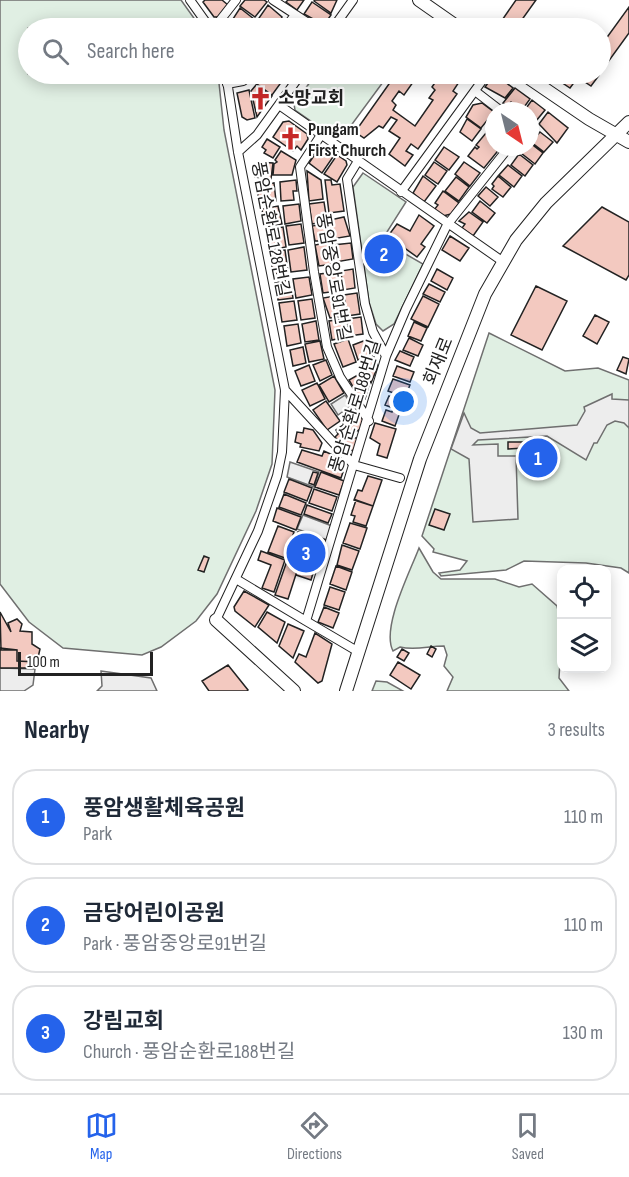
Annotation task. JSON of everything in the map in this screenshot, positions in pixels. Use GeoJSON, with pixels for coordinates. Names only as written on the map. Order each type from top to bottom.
{"type":"FeatureCollection","features":[{"type":"Feature","properties":{"kind":"main road"},"geometry":{"type":"LineString","coordinates":[[419,0],[445,18]]}},
{"type":"Feature","properties":{"kind":"main road"},"geometry":{"type":"LineString","coordinates":[[539,84],[629,142]]}},
{"type":"Feature","properties":{"kind":"main road","name":"회재로"},"geometry":{"type":"LineString","coordinates":[[346,691],[357,651],[444,395],[484,294],[502,261],[546,203],[629,122]]}},
{"type":"Feature","properties":{"kind":"main road","name":"풍암순환로128번길"},"geometry":{"type":"LineString","coordinates":[[216,620],[294,691]]}},
{"type":"Feature","properties":{"kind":"street"},"geometry":{"type":"LineString","coordinates":[[190,0],[204,18]]}},
{"type":"Feature","properties":{"kind":"street"},"geometry":{"type":"LineString","coordinates":[[221,18],[236,0]]}},
{"type":"Feature","properties":{"kind":"street"},"geometry":{"type":"LineString","coordinates":[[273,0],[300,18]]}},
{"type":"Feature","properties":{"kind":"street"},"geometry":{"type":"LineString","coordinates":[[340,18],[352,0]]}},
{"type":"Feature","properties":{"kind":"street","name":"풍암순환로128번길"},"geometry":{"type":"LineString","coordinates":[[216,620],[258,531],[277,476],[282,452],[285,390],[238,152],[227,84]]}},
{"type":"Feature","properties":{"kind":"street"},"geometry":{"type":"LineString","coordinates":[[238,152],[257,135],[294,84]]}},
{"type":"Feature","properties":{"kind":"street"},"geometry":{"type":"LineString","coordinates":[[401,192],[480,84]]}},
{"type":"Feature","properties":{"kind":"street"},"geometry":{"type":"LineString","coordinates":[[475,91],[489,102]]}},
{"type":"Feature","properties":{"kind":"street"},"geometry":{"type":"LineString","coordinates":[[279,105],[447,225],[502,261]]}},
{"type":"Feature","properties":{"kind":"street","name":"풍암중앙로91번길"},"geometry":{"type":"LineString","coordinates":[[321,135],[300,167],[314,272],[327,347],[340,377],[369,421]]}},
{"type":"Feature","properties":{"kind":"street","name":"풍암순환로188번길"},"geometry":{"type":"LineString","coordinates":[[306,621],[369,421],[386,356],[426,265],[447,225],[502,156]]}},
{"type":"Feature","properties":{"kind":"street","name":"풍암중앙로91번길"},"geometry":{"type":"LineString","coordinates":[[358,161],[347,179],[364,304],[372,332],[386,356]]}},
{"type":"Feature","properties":{"kind":"street"},"geometry":{"type":"LineString","coordinates":[[285,390],[354,465],[400,478]]}},
{"type":"Feature","properties":{"kind":"street"},"geometry":{"type":"LineString","coordinates":[[236,579],[357,651]]}},
{"type":"Feature","properties":{"kind":"green space"},"geometry":{"type":"Polygon","coordinates":[[[0,0],[181,0],[194,18],[18,18],[18,84],[219,84],[224,130],[275,390],[272,464],[256,511],[217,594],[196,621],[161,647],[142,655],[63,648],[29,622],[0,584],[0,0]]]}},
{"type":"Feature","properties":{"kind":"green space"},"geometry":{"type":"Polygon","coordinates":[[[309,84],[382,84],[347,131],[338,125],[331,135],[295,110],[294,104],[309,84]]]}},
{"type":"Feature","properties":{"kind":"green space"},"geometry":{"type":"Polygon","coordinates":[[[363,173],[406,202],[385,235],[388,244],[423,264],[394,324],[383,331],[376,324],[369,302],[353,187],[363,173]]]}},
{"type":"Feature","properties":{"kind":"green space"},"geometry":{"type":"Polygon","coordinates":[[[489,333],[565,371],[598,368],[629,380],[629,573],[611,565],[524,561],[506,570],[441,576],[439,573],[460,570],[467,561],[433,552],[434,549],[422,536],[489,333]]]}},
{"type":"Feature","properties":{"kind":"green space"},"geometry":{"type":"Polygon","coordinates":[[[419,548],[433,572],[441,579],[495,579],[519,587],[532,584],[557,606],[557,673],[559,673],[559,678],[569,691],[447,691],[453,677],[444,666],[447,655],[444,646],[400,647],[393,651],[390,641],[391,629],[404,585],[419,548]]]}},
{"type":"Feature","properties":{"kind":"green space"},"geometry":{"type":"Polygon","coordinates":[[[376,681],[387,682],[403,691],[372,691],[376,681]]]}},
{"type":"Feature","properties":{"kind":"shaded area"},"geometry":{"type":"Polygon","coordinates":[[[612,394],[612,399],[629,400],[629,428],[624,423],[615,421],[607,425],[597,443],[594,443],[586,460],[547,436],[478,440],[473,445],[498,444],[498,456],[516,456],[518,519],[473,522],[469,459],[451,449],[464,413],[471,428],[480,433],[577,425],[585,411],[584,407],[612,394]]]}},
{"type":"Feature","properties":{"kind":"shaded area"},"geometry":{"type":"Polygon","coordinates":[[[345,395],[352,405],[338,415],[331,404],[345,395]]]}},
{"type":"Feature","properties":{"kind":"shaded area"},"geometry":{"type":"Polygon","coordinates":[[[290,462],[319,472],[314,487],[287,477],[290,462]]]}},
{"type":"Feature","properties":{"kind":"shaded area"},"geometry":{"type":"Polygon","coordinates":[[[303,515],[332,526],[327,540],[297,529],[303,515]]]}},
{"type":"Feature","properties":{"kind":"shaded area"},"geometry":{"type":"Polygon","coordinates":[[[291,548],[321,557],[317,569],[286,559],[291,548]]]}},
{"type":"Feature","properties":{"kind":"shaded area"},"geometry":{"type":"Polygon","coordinates":[[[0,668],[35,669],[33,685],[24,691],[0,691],[0,668]]]}},
{"type":"Feature","properties":{"kind":"shaded area"},"geometry":{"type":"Polygon","coordinates":[[[101,671],[151,678],[157,691],[97,691],[102,686],[101,671]]]}},
{"type":"Feature","properties":{"kind":"building"},"geometry":{"type":"Polygon","coordinates":[[[222,0],[228,5],[219,17],[214,17],[203,2],[222,0]]]}},
{"type":"Feature","properties":{"kind":"building"},"geometry":{"type":"Polygon","coordinates":[[[245,0],[267,2],[255,17],[240,6],[245,0]]]}},
{"type":"Feature","properties":{"kind":"building"},"geometry":{"type":"Polygon","coordinates":[[[304,0],[297,10],[286,2],[304,0]]]}},
{"type":"Feature","properties":{"kind":"building"},"geometry":{"type":"Polygon","coordinates":[[[315,0],[337,0],[331,13],[314,1],[315,0]]]}},
{"type":"Feature","properties":{"kind":"building"},"geometry":{"type":"Polygon","coordinates":[[[516,0],[536,0],[523,18],[504,18],[516,0]]]}},
{"type":"Feature","properties":{"kind":"building"},"geometry":{"type":"Polygon","coordinates":[[[312,2],[331,15],[329,18],[311,18],[304,14],[312,2]]]}},
{"type":"Feature","properties":{"kind":"building"},"geometry":{"type":"Polygon","coordinates":[[[268,5],[282,17],[282,18],[259,18],[268,5]]]}},
{"type":"Feature","properties":{"kind":"building"},"geometry":{"type":"Polygon","coordinates":[[[629,7],[629,33],[611,58],[611,32],[629,7]]]}},
{"type":"Feature","properties":{"kind":"building"},"geometry":{"type":"Polygon","coordinates":[[[240,8],[253,18],[234,18],[240,8]]]}},
{"type":"Feature","properties":{"kind":"building"},"geometry":{"type":"Polygon","coordinates":[[[257,84],[280,84],[272,95],[257,84]]]}},
{"type":"Feature","properties":{"kind":"building"},"geometry":{"type":"Polygon","coordinates":[[[389,84],[412,84],[404,95],[399,91],[392,101],[396,105],[393,110],[415,126],[433,100],[429,98],[435,90],[432,87],[434,84],[458,84],[453,91],[457,94],[418,149],[411,144],[406,151],[413,155],[405,166],[389,154],[400,138],[389,131],[397,120],[391,117],[383,128],[379,126],[364,138],[355,132],[389,84]]]}},
{"type":"Feature","properties":{"kind":"building"},"geometry":{"type":"Polygon","coordinates":[[[487,84],[508,84],[513,88],[505,98],[485,87],[487,84]]]}},
{"type":"Feature","properties":{"kind":"building"},"geometry":{"type":"Polygon","coordinates":[[[256,85],[272,96],[257,117],[251,91],[256,85]]]}},
{"type":"Feature","properties":{"kind":"building"},"geometry":{"type":"Polygon","coordinates":[[[515,88],[530,99],[528,102],[504,102],[515,88]]]}},
{"type":"Feature","properties":{"kind":"building"},"geometry":{"type":"Polygon","coordinates":[[[249,90],[255,118],[247,120],[242,117],[237,93],[249,90]]]}},
{"type":"Feature","properties":{"kind":"building"},"geometry":{"type":"Polygon","coordinates":[[[482,103],[485,105],[485,123],[481,128],[466,117],[473,105],[482,103]]]}},
{"type":"Feature","properties":{"kind":"building"},"geometry":{"type":"Polygon","coordinates":[[[539,105],[545,110],[539,117],[539,105]]]}},
{"type":"Feature","properties":{"kind":"building"},"geometry":{"type":"Polygon","coordinates":[[[548,112],[568,128],[557,143],[539,124],[548,112]]]}},
{"type":"Feature","properties":{"kind":"building"},"geometry":{"type":"Polygon","coordinates":[[[467,119],[481,129],[472,141],[460,132],[467,119]]]}},
{"type":"Feature","properties":{"kind":"building","name":"Pungam First Church"},"geometry":{"type":"Polygon","coordinates":[[[289,121],[307,134],[308,139],[301,150],[297,146],[293,151],[273,137],[283,122],[289,121]]]}},
{"type":"Feature","properties":{"kind":"building"},"geometry":{"type":"Polygon","coordinates":[[[539,133],[553,142],[544,152],[539,148],[539,133]]]}},
{"type":"Feature","properties":{"kind":"building"},"geometry":{"type":"Polygon","coordinates":[[[485,134],[485,156],[494,156],[484,168],[468,156],[475,147],[477,149],[479,147],[476,145],[485,134]]]}},
{"type":"Feature","properties":{"kind":"building"},"geometry":{"type":"Polygon","coordinates":[[[267,139],[280,147],[273,158],[264,153],[266,150],[262,147],[267,139]]]}},
{"type":"Feature","properties":{"kind":"building"},"geometry":{"type":"Polygon","coordinates":[[[320,147],[335,154],[322,173],[309,163],[320,147]]]}},
{"type":"Feature","properties":{"kind":"building"},"geometry":{"type":"Polygon","coordinates":[[[444,147],[459,157],[449,170],[435,160],[444,147]]]}},
{"type":"Feature","properties":{"kind":"building"},"geometry":{"type":"Polygon","coordinates":[[[539,150],[543,153],[535,164],[525,156],[539,156],[539,150]]]}},
{"type":"Feature","properties":{"kind":"building"},"geometry":{"type":"Polygon","coordinates":[[[281,151],[296,160],[292,175],[273,175],[274,164],[277,162],[275,160],[281,151]]]}},
{"type":"Feature","properties":{"kind":"building"},"geometry":{"type":"Polygon","coordinates":[[[337,155],[346,161],[347,165],[337,182],[324,174],[337,155]]]}},
{"type":"Feature","properties":{"kind":"building"},"geometry":{"type":"Polygon","coordinates":[[[518,156],[522,156],[533,165],[525,176],[511,165],[518,156]]]}},
{"type":"Feature","properties":{"kind":"building"},"geometry":{"type":"Polygon","coordinates":[[[257,162],[273,163],[271,179],[255,177],[257,162]]]}},
{"type":"Feature","properties":{"kind":"building"},"geometry":{"type":"Polygon","coordinates":[[[434,162],[447,171],[438,184],[425,175],[434,162]]]}},
{"type":"Feature","properties":{"kind":"building"},"geometry":{"type":"Polygon","coordinates":[[[464,162],[480,173],[470,186],[455,174],[464,162]]]}},
{"type":"Feature","properties":{"kind":"building"},"geometry":{"type":"Polygon","coordinates":[[[508,165],[522,176],[514,187],[499,175],[508,165]]]}},
{"type":"Feature","properties":{"kind":"building"},"geometry":{"type":"Polygon","coordinates":[[[307,171],[321,180],[323,199],[309,201],[307,171]]]}},
{"type":"Feature","properties":{"kind":"building"},"geometry":{"type":"Polygon","coordinates":[[[423,176],[436,186],[424,202],[413,193],[423,176]]]}},
{"type":"Feature","properties":{"kind":"building"},"geometry":{"type":"Polygon","coordinates":[[[498,176],[511,187],[503,197],[492,189],[494,186],[492,184],[498,176]]]}},
{"type":"Feature","properties":{"kind":"building"},"geometry":{"type":"Polygon","coordinates":[[[456,177],[469,187],[459,201],[445,191],[456,177]]]}},
{"type":"Feature","properties":{"kind":"building"},"geometry":{"type":"Polygon","coordinates":[[[296,180],[297,191],[293,191],[294,200],[281,201],[280,182],[296,180]]]}},
{"type":"Feature","properties":{"kind":"building"},"geometry":{"type":"Polygon","coordinates":[[[325,180],[331,180],[332,185],[340,184],[344,211],[329,213],[325,180]]]}},
{"type":"Feature","properties":{"kind":"building"},"geometry":{"type":"Polygon","coordinates":[[[274,183],[276,201],[259,204],[257,186],[274,183]]]}},
{"type":"Feature","properties":{"kind":"building"},"geometry":{"type":"Polygon","coordinates":[[[486,187],[498,197],[490,206],[478,196],[486,187]]]}},
{"type":"Feature","properties":{"kind":"building"},"geometry":{"type":"Polygon","coordinates":[[[443,191],[459,203],[451,214],[443,216],[434,210],[438,205],[435,203],[443,191]]]}},
{"type":"Feature","properties":{"kind":"building"},"geometry":{"type":"Polygon","coordinates":[[[480,201],[495,213],[487,223],[472,212],[480,201]]]}},
{"type":"Feature","properties":{"kind":"building"},"geometry":{"type":"Polygon","coordinates":[[[324,202],[327,221],[312,224],[309,204],[324,202]]]}},
{"type":"Feature","properties":{"kind":"building"},"geometry":{"type":"Polygon","coordinates":[[[299,204],[301,221],[285,224],[283,206],[299,204]]]}},
{"type":"Feature","properties":{"kind":"building"},"geometry":{"type":"Polygon","coordinates":[[[278,206],[282,224],[265,227],[262,209],[278,206]]]}},
{"type":"Feature","properties":{"kind":"building"},"geometry":{"type":"Polygon","coordinates":[[[602,207],[629,222],[629,275],[626,280],[563,246],[602,207]]]}},
{"type":"Feature","properties":{"kind":"building"},"geometry":{"type":"Polygon","coordinates":[[[469,212],[483,222],[473,236],[462,228],[465,224],[459,221],[469,212]]]}},
{"type":"Feature","properties":{"kind":"building"},"geometry":{"type":"Polygon","coordinates":[[[419,215],[434,226],[421,244],[425,247],[417,257],[388,236],[397,224],[410,231],[419,215]]]}},
{"type":"Feature","properties":{"kind":"building"},"geometry":{"type":"Polygon","coordinates":[[[344,217],[350,236],[332,239],[330,220],[344,217]]]}},
{"type":"Feature","properties":{"kind":"building"},"geometry":{"type":"Polygon","coordinates":[[[330,223],[332,241],[315,241],[312,226],[330,223]]]}},
{"type":"Feature","properties":{"kind":"building"},"geometry":{"type":"Polygon","coordinates":[[[301,224],[304,243],[289,245],[286,226],[301,224]]]}},
{"type":"Feature","properties":{"kind":"building"},"geometry":{"type":"Polygon","coordinates":[[[283,227],[286,247],[269,250],[266,230],[283,227]]]}},
{"type":"Feature","properties":{"kind":"building"},"geometry":{"type":"Polygon","coordinates":[[[450,236],[469,248],[460,261],[442,250],[450,236]]]}},
{"type":"Feature","properties":{"kind":"building"},"geometry":{"type":"Polygon","coordinates":[[[330,242],[333,264],[319,266],[315,245],[330,242]]]}},
{"type":"Feature","properties":{"kind":"building"},"geometry":{"type":"Polygon","coordinates":[[[351,243],[353,259],[336,262],[333,245],[351,243]]]}},
{"type":"Feature","properties":{"kind":"building"},"geometry":{"type":"Polygon","coordinates":[[[304,247],[307,270],[291,272],[288,250],[304,247]]]}},
{"type":"Feature","properties":{"kind":"building"},"geometry":{"type":"Polygon","coordinates":[[[285,250],[288,272],[273,274],[270,252],[285,250]]]}},
{"type":"Feature","properties":{"kind":"building"},"geometry":{"type":"Polygon","coordinates":[[[353,269],[355,288],[343,290],[341,271],[353,269]]]}},
{"type":"Feature","properties":{"kind":"building"},"geometry":{"type":"Polygon","coordinates":[[[437,269],[453,278],[447,290],[431,281],[437,269]]]}},
{"type":"Feature","properties":{"kind":"building"},"geometry":{"type":"Polygon","coordinates":[[[335,272],[340,285],[336,285],[337,291],[323,293],[320,274],[335,272]]]}},
{"type":"Feature","properties":{"kind":"building"},"geometry":{"type":"Polygon","coordinates":[[[309,277],[312,295],[296,298],[293,279],[309,277]]]}},
{"type":"Feature","properties":{"kind":"building"},"geometry":{"type":"Polygon","coordinates":[[[290,280],[293,298],[278,300],[275,283],[290,280]]]}},
{"type":"Feature","properties":{"kind":"building"},"geometry":{"type":"Polygon","coordinates":[[[429,284],[445,292],[440,302],[423,294],[429,284]]]}},
{"type":"Feature","properties":{"kind":"building"},"geometry":{"type":"Polygon","coordinates":[[[536,286],[567,301],[542,350],[511,335],[536,286]]]}},
{"type":"Feature","properties":{"kind":"building"},"geometry":{"type":"Polygon","coordinates":[[[357,293],[360,314],[347,316],[344,295],[357,293]]]}},
{"type":"Feature","properties":{"kind":"building"},"geometry":{"type":"Polygon","coordinates":[[[341,295],[344,316],[330,318],[323,298],[341,295]]]}},
{"type":"Feature","properties":{"kind":"building"},"geometry":{"type":"Polygon","coordinates":[[[423,296],[439,304],[428,327],[411,319],[423,296]]]}},
{"type":"Feature","properties":{"kind":"building"},"geometry":{"type":"Polygon","coordinates":[[[312,299],[315,318],[301,320],[298,301],[312,299]]]}},
{"type":"Feature","properties":{"kind":"building"},"geometry":{"type":"Polygon","coordinates":[[[294,301],[297,320],[282,322],[279,303],[294,301]]]}},
{"type":"Feature","properties":{"kind":"building"},"geometry":{"type":"Polygon","coordinates":[[[595,315],[609,322],[597,344],[583,336],[595,315]]]}},
{"type":"Feature","properties":{"kind":"building"},"geometry":{"type":"Polygon","coordinates":[[[361,317],[363,334],[349,336],[347,319],[361,317]]]}},
{"type":"Feature","properties":{"kind":"building"},"geometry":{"type":"Polygon","coordinates":[[[343,319],[346,337],[332,340],[329,321],[343,319]]]}},
{"type":"Feature","properties":{"kind":"building"},"geometry":{"type":"Polygon","coordinates":[[[316,321],[319,340],[305,342],[302,324],[316,321]]]}},
{"type":"Feature","properties":{"kind":"building"},"geometry":{"type":"Polygon","coordinates":[[[414,322],[427,328],[421,341],[408,336],[414,322]]]}},
{"type":"Feature","properties":{"kind":"building"},"geometry":{"type":"Polygon","coordinates":[[[298,324],[301,343],[287,346],[284,326],[298,324]]]}},
{"type":"Feature","properties":{"kind":"building"},"geometry":{"type":"Polygon","coordinates":[[[409,338],[423,345],[418,356],[403,350],[409,338]]]}},
{"type":"Feature","properties":{"kind":"building"},"geometry":{"type":"Polygon","coordinates":[[[348,339],[356,362],[343,367],[334,344],[348,339]]]}},
{"type":"Feature","properties":{"kind":"building"},"geometry":{"type":"Polygon","coordinates":[[[366,340],[372,355],[358,360],[353,345],[366,340]]]}},
{"type":"Feature","properties":{"kind":"building"},"geometry":{"type":"Polygon","coordinates":[[[320,341],[324,359],[309,362],[305,344],[320,341]]]}},
{"type":"Feature","properties":{"kind":"building"},"geometry":{"type":"Polygon","coordinates":[[[303,347],[306,363],[293,366],[290,350],[303,347]]]}},
{"type":"Feature","properties":{"kind":"building"},"geometry":{"type":"Polygon","coordinates":[[[400,351],[414,357],[410,366],[395,360],[400,351]]]}},
{"type":"Feature","properties":{"kind":"building"},"geometry":{"type":"Polygon","coordinates":[[[374,357],[378,366],[371,383],[360,362],[374,357]]]}},
{"type":"Feature","properties":{"kind":"building"},"geometry":{"type":"Polygon","coordinates":[[[623,357],[629,359],[626,374],[617,370],[623,357]]]}},
{"type":"Feature","properties":{"kind":"building"},"geometry":{"type":"Polygon","coordinates":[[[326,360],[332,375],[320,381],[313,365],[326,360]]]}},
{"type":"Feature","properties":{"kind":"building"},"geometry":{"type":"Polygon","coordinates":[[[309,365],[315,381],[301,386],[295,371],[309,365]]]}},
{"type":"Feature","properties":{"kind":"building"},"geometry":{"type":"Polygon","coordinates":[[[397,366],[414,372],[410,382],[393,376],[397,366]]]}},
{"type":"Feature","properties":{"kind":"building"},"geometry":{"type":"Polygon","coordinates":[[[363,372],[369,385],[365,399],[360,399],[349,380],[363,372]]]}},
{"type":"Feature","properties":{"kind":"building"},"geometry":{"type":"Polygon","coordinates":[[[334,376],[344,393],[329,402],[319,385],[334,376]]]}},
{"type":"Feature","properties":{"kind":"building"},"geometry":{"type":"Polygon","coordinates":[[[393,379],[410,385],[405,397],[388,391],[393,379]]]}},
{"type":"Feature","properties":{"kind":"building"},"geometry":{"type":"Polygon","coordinates":[[[317,383],[325,399],[310,406],[302,390],[317,383]]]}},
{"type":"Feature","properties":{"kind":"building"},"geometry":{"type":"Polygon","coordinates":[[[389,396],[404,401],[401,411],[385,405],[389,396]]]}},
{"type":"Feature","properties":{"kind":"building"},"geometry":{"type":"Polygon","coordinates":[[[326,401],[340,421],[327,430],[313,410],[326,401]]]}},
{"type":"Feature","properties":{"kind":"building"},"geometry":{"type":"Polygon","coordinates":[[[393,409],[400,412],[395,426],[382,421],[386,410],[392,412],[393,409]]]}},
{"type":"Feature","properties":{"kind":"building"},"geometry":{"type":"Polygon","coordinates":[[[353,412],[360,415],[363,422],[360,429],[353,432],[346,429],[343,422],[346,415],[353,412]]]}},
{"type":"Feature","properties":{"kind":"building"},"geometry":{"type":"Polygon","coordinates":[[[375,423],[396,429],[387,458],[377,455],[380,444],[370,438],[375,423]]]}},
{"type":"Feature","properties":{"kind":"building"},"geometry":{"type":"Polygon","coordinates":[[[343,425],[352,438],[358,438],[355,450],[346,451],[335,437],[338,434],[336,430],[343,425]]]}},
{"type":"Feature","properties":{"kind":"building"},"geometry":{"type":"Polygon","coordinates":[[[304,428],[313,430],[322,443],[319,451],[300,447],[301,444],[295,442],[297,432],[303,433],[304,428]]]}},
{"type":"Feature","properties":{"kind":"building"},"geometry":{"type":"Polygon","coordinates":[[[508,442],[523,442],[524,448],[508,449],[508,442]]]}},
{"type":"Feature","properties":{"kind":"building"},"geometry":{"type":"Polygon","coordinates":[[[302,450],[322,456],[324,451],[337,457],[336,462],[340,463],[343,472],[341,478],[297,462],[302,450]]]}},
{"type":"Feature","properties":{"kind":"building"},"geometry":{"type":"Polygon","coordinates":[[[313,472],[318,473],[314,485],[309,483],[313,472]]]}},
{"type":"Feature","properties":{"kind":"building"},"geometry":{"type":"Polygon","coordinates":[[[321,472],[344,481],[339,495],[315,487],[321,472]]]}},
{"type":"Feature","properties":{"kind":"building"},"geometry":{"type":"Polygon","coordinates":[[[368,476],[382,480],[373,506],[354,500],[358,490],[362,491],[368,476]]]}},
{"type":"Feature","properties":{"kind":"building"},"geometry":{"type":"Polygon","coordinates":[[[289,479],[312,488],[307,501],[284,492],[289,479]]]}},
{"type":"Feature","properties":{"kind":"building"},"geometry":{"type":"Polygon","coordinates":[[[314,489],[337,497],[332,511],[309,503],[314,489]]]}},
{"type":"Feature","properties":{"kind":"building"},"geometry":{"type":"Polygon","coordinates":[[[284,494],[306,503],[301,515],[279,507],[284,494]]]}},
{"type":"Feature","properties":{"kind":"building"},"geometry":{"type":"Polygon","coordinates":[[[356,500],[373,506],[366,526],[353,522],[355,516],[351,515],[356,500]]]}},
{"type":"Feature","properties":{"kind":"building"},"geometry":{"type":"Polygon","coordinates":[[[307,505],[332,514],[328,523],[304,514],[307,505]]]}},
{"type":"Feature","properties":{"kind":"building"},"geometry":{"type":"Polygon","coordinates":[[[277,508],[301,517],[296,530],[273,521],[277,508]]]}},
{"type":"Feature","properties":{"kind":"building"},"geometry":{"type":"Polygon","coordinates":[[[435,509],[450,514],[444,530],[429,525],[435,509]]]}},
{"type":"Feature","properties":{"kind":"building"},"geometry":{"type":"Polygon","coordinates":[[[350,523],[367,528],[360,549],[343,543],[350,523]]]}},
{"type":"Feature","properties":{"kind":"building"},"geometry":{"type":"Polygon","coordinates":[[[278,526],[294,532],[285,558],[268,552],[278,526]]]}},
{"type":"Feature","properties":{"kind":"building"},"geometry":{"type":"Polygon","coordinates":[[[298,532],[326,540],[323,549],[317,547],[314,554],[292,546],[298,532]]]}},
{"type":"Feature","properties":{"kind":"building"},"geometry":{"type":"Polygon","coordinates":[[[342,545],[359,551],[352,570],[337,565],[342,545]]]}},
{"type":"Feature","properties":{"kind":"building"},"geometry":{"type":"Polygon","coordinates":[[[261,551],[285,560],[274,592],[262,588],[271,565],[258,560],[261,551]]]}},
{"type":"Feature","properties":{"kind":"building"},"geometry":{"type":"Polygon","coordinates":[[[204,556],[209,558],[204,572],[198,570],[204,556]]]}},
{"type":"Feature","properties":{"kind":"building"},"geometry":{"type":"Polygon","coordinates":[[[287,561],[299,565],[288,599],[275,595],[287,561]]]}},
{"type":"Feature","properties":{"kind":"building"},"geometry":{"type":"Polygon","coordinates":[[[299,565],[314,570],[311,580],[296,575],[299,565]]]}},
{"type":"Feature","properties":{"kind":"building"},"geometry":{"type":"Polygon","coordinates":[[[336,566],[352,572],[346,590],[330,584],[336,566]]]}},
{"type":"Feature","properties":{"kind":"building"},"geometry":{"type":"Polygon","coordinates":[[[330,587],[345,592],[339,610],[324,605],[330,587]]]}},
{"type":"Feature","properties":{"kind":"building"},"geometry":{"type":"Polygon","coordinates":[[[244,591],[269,605],[255,627],[235,611],[234,607],[244,591]]]}},
{"type":"Feature","properties":{"kind":"building"},"geometry":{"type":"Polygon","coordinates":[[[324,607],[339,613],[333,628],[318,622],[324,607]]]}},
{"type":"Feature","properties":{"kind":"building"},"geometry":{"type":"Polygon","coordinates":[[[0,612],[11,632],[8,623],[17,619],[22,624],[20,631],[32,632],[32,644],[40,649],[37,662],[17,661],[17,650],[1,650],[0,612]]]}},
{"type":"Feature","properties":{"kind":"building"},"geometry":{"type":"Polygon","coordinates":[[[267,612],[285,622],[277,643],[258,627],[267,612]]]}},
{"type":"Feature","properties":{"kind":"building"},"geometry":{"type":"Polygon","coordinates":[[[288,624],[304,631],[293,658],[279,646],[288,624]]]}},
{"type":"Feature","properties":{"kind":"building"},"geometry":{"type":"Polygon","coordinates":[[[315,633],[332,644],[322,681],[318,683],[295,662],[299,654],[306,657],[315,633]]]}},
{"type":"Feature","properties":{"kind":"building"},"geometry":{"type":"Polygon","coordinates":[[[431,646],[436,649],[432,657],[427,654],[431,646]]]}},
{"type":"Feature","properties":{"kind":"building"},"geometry":{"type":"Polygon","coordinates":[[[0,648],[17,650],[17,661],[37,662],[36,668],[0,668],[0,648]]]}},
{"type":"Feature","properties":{"kind":"building"},"geometry":{"type":"Polygon","coordinates":[[[402,649],[409,653],[404,661],[397,657],[402,649]]]}},
{"type":"Feature","properties":{"kind":"building"},"geometry":{"type":"Polygon","coordinates":[[[398,662],[420,675],[411,689],[390,675],[398,662]]]}},
{"type":"Feature","properties":{"kind":"building"},"geometry":{"type":"Polygon","coordinates":[[[228,665],[248,690],[209,691],[202,681],[228,665]]]}},
{"type":"Feature","properties":{"kind":"place","name":"소망교회"},"geometry":{"type":"Point","coordinates":[260,98]}},
{"type":"Feature","properties":{"kind":"place","name":"Pungam First Church"},"geometry":{"type":"Point","coordinates":[290,139]}},
{"type":"Feature","properties":{"kind":"place","name":"금당어린이공원"},"geometry":{"type":"Point","coordinates":[384,254]}},
{"type":"Feature","properties":{"kind":"place","name":"풍암생활체육공원"},"geometry":{"type":"Point","coordinates":[538,458]}},
{"type":"Feature","properties":{"kind":"place","name":"강림교회"},"geometry":{"type":"Point","coordinates":[306,553]}}]}
